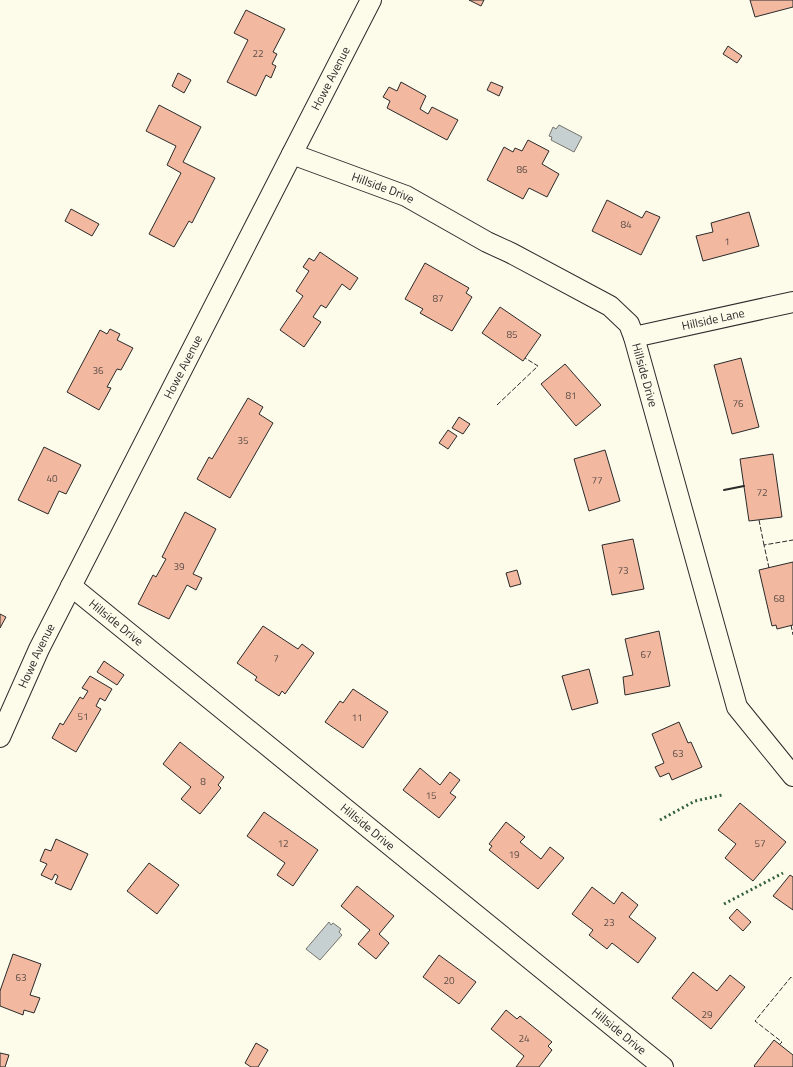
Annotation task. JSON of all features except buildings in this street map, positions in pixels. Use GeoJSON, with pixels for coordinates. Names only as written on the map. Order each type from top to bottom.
{"type":"FeatureCollection","features":[{"type":"Feature","properties":{"kind":"street","name":"Howe Avenue"},"geometry":{"type":"LineString","coordinates":[[0,737],[39,649],[371,0]]}},
{"type":"Feature","properties":{"kind":"street","name":"Hillside Drive"},"geometry":{"type":"LineString","coordinates":[[292,154],[406,196],[488,242],[610,306],[629,324],[634,337],[737,707],[793,776]]}},
{"type":"Feature","properties":{"kind":"street","name":"Hillside Lane"},"geometry":{"type":"LineString","coordinates":[[634,337],[793,302]]}},
{"type":"Feature","properties":{"kind":"street","name":"Hillside Drive"},"geometry":{"type":"LineString","coordinates":[[71,586],[663,1067]]}},
{"type":"Feature","properties":{"kind":"shaded area"},"geometry":{"type":"Polygon","coordinates":[[[559,125],[582,137],[574,152],[551,140],[552,137],[549,136],[553,127],[556,129],[559,125]]]}},
{"type":"Feature","properties":{"kind":"shaded area"},"geometry":{"type":"Polygon","coordinates":[[[329,922],[331,925],[333,923],[341,929],[339,932],[342,935],[320,960],[306,949],[329,922]]]}},
{"type":"Feature","properties":{"kind":"hedge"},"geometry":{"type":"LineString","coordinates":[[660,820],[695,801],[722,795]]}},
{"type":"Feature","properties":{"kind":"hedge"},"geometry":{"type":"LineString","coordinates":[[724,904],[783,873]]}},
{"type":"Feature","properties":{"kind":"fence"},"geometry":{"type":"LineString","coordinates":[[497,405],[538,366],[525,358]]}},
{"type":"Feature","properties":{"kind":"fence"},"geometry":{"type":"LineString","coordinates":[[759,520],[764,545]]}},
{"type":"Feature","properties":{"kind":"fence"},"geometry":{"type":"LineString","coordinates":[[769,568],[764,545],[793,540]]}},
{"type":"Feature","properties":{"kind":"fence"},"geometry":{"type":"LineString","coordinates":[[791,625],[793,635]]}},
{"type":"Feature","properties":{"kind":"fence"},"geometry":{"type":"LineString","coordinates":[[779,1045],[782,1042],[755,1021],[791,977],[793,979]]}},
{"type":"Feature","properties":{"kind":"wall"},"geometry":{"type":"LineString","coordinates":[[724,490],[744,486]]}}]}
